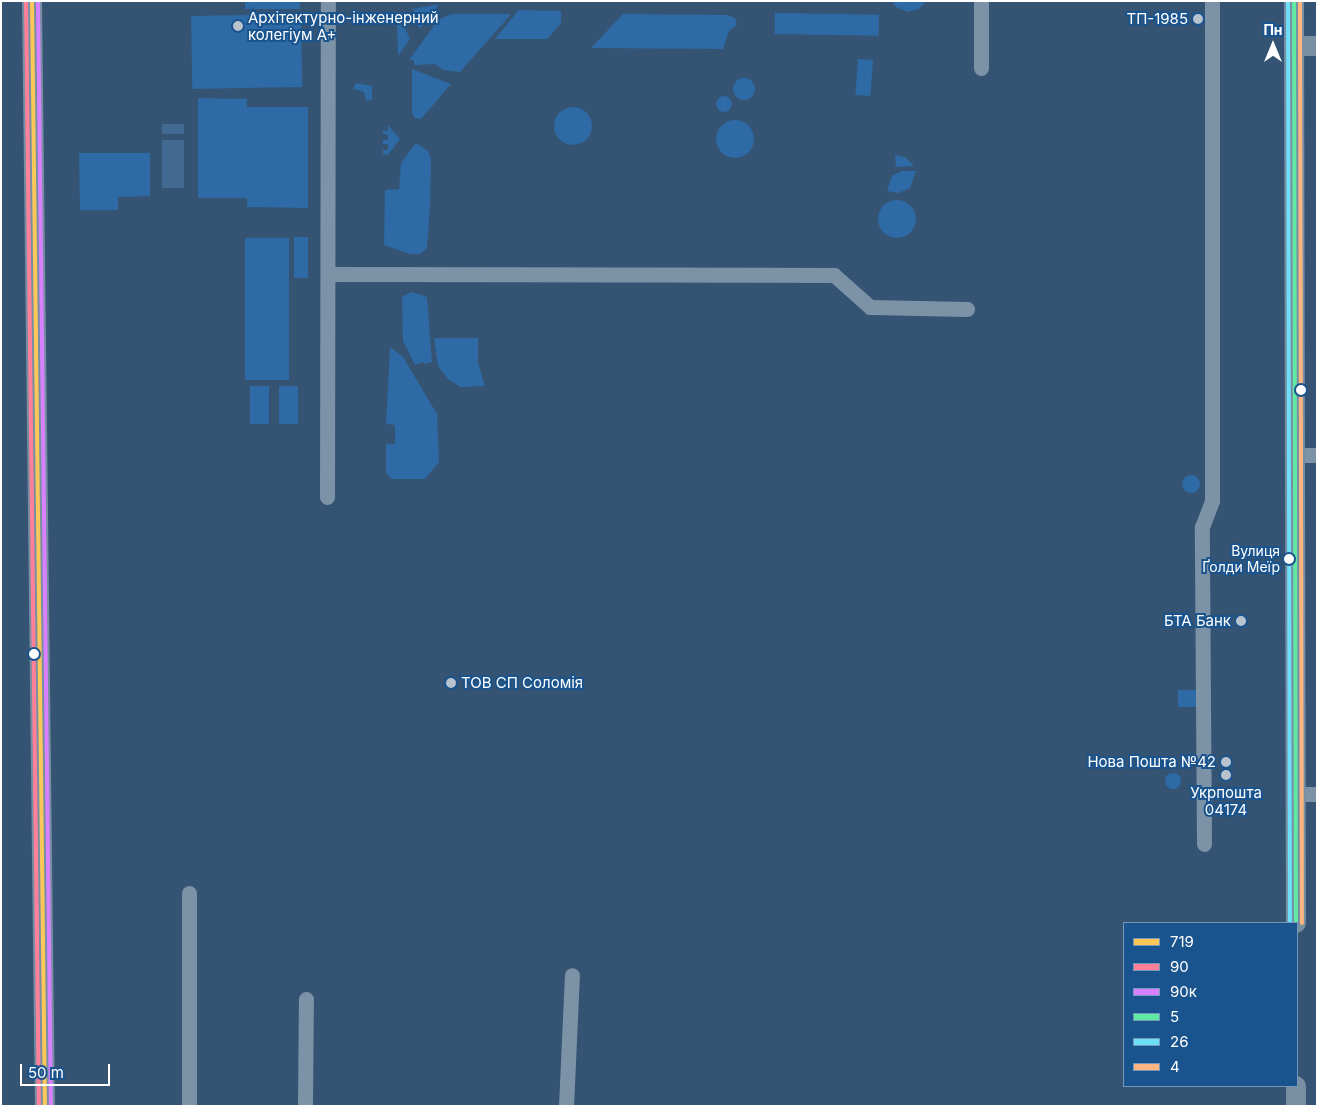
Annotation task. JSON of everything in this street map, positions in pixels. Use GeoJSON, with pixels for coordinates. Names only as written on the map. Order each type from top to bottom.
{"type":"FeatureCollection","features":[{"type":"Feature","properties":{"kind":"street"},"geometry":{"type":"LineString","coordinates":[[32,1],[45,1106]]}},
{"type":"Feature","properties":{"kind":"street"},"geometry":{"type":"LineString","coordinates":[[327,497],[328,1]]}},
{"type":"Feature","properties":{"kind":"street"},"geometry":{"type":"LineString","coordinates":[[981,1],[981,68]]}},
{"type":"Feature","properties":{"kind":"street"},"geometry":{"type":"LineString","coordinates":[[1204,844],[1202,527],[1212,501],[1212,1]]}},
{"type":"Feature","properties":{"kind":"street"},"geometry":{"type":"LineString","coordinates":[[1294,1],[1296,922]]}},
{"type":"Feature","properties":{"kind":"street"},"geometry":{"type":"LineString","coordinates":[[1294,46],[1317,46]]}},
{"type":"Feature","properties":{"kind":"street"},"geometry":{"type":"LineString","coordinates":[[328,274],[834,275],[870,307],[967,309]]}},
{"type":"Feature","properties":{"kind":"street"},"geometry":{"type":"LineString","coordinates":[[1296,455],[1317,455]]}},
{"type":"Feature","properties":{"kind":"street"},"geometry":{"type":"LineString","coordinates":[[1296,794],[1317,794]]}},
{"type":"Feature","properties":{"kind":"street"},"geometry":{"type":"LineString","coordinates":[[189,893],[189,1106]]}},
{"type":"Feature","properties":{"kind":"street"},"geometry":{"type":"LineString","coordinates":[[566,1106],[572,975]]}},
{"type":"Feature","properties":{"kind":"street"},"geometry":{"type":"LineString","coordinates":[[305,1106],[306,999]]}},
{"type":"Feature","properties":{"kind":"street"},"geometry":{"type":"LineString","coordinates":[[1296,1087],[1296,1106]]}},
{"type":"Feature","properties":{"kind":"shaded area"},"geometry":{"type":"Polygon","coordinates":[[[245,1],[300,1],[300,9],[245,9],[245,1]]]}},
{"type":"Feature","properties":{"kind":"shaded area"},"geometry":{"type":"Polygon","coordinates":[[[892,1],[926,1],[919,9],[908,12],[896,7],[892,1]]]}},
{"type":"Feature","properties":{"kind":"shaded area"},"geometry":{"type":"Polygon","coordinates":[[[439,4],[420,29],[413,9],[439,4]]]}},
{"type":"Feature","properties":{"kind":"shaded area"},"geometry":{"type":"Polygon","coordinates":[[[519,10],[561,11],[561,23],[547,39],[495,39],[519,10]]]}},
{"type":"Feature","properties":{"kind":"shaded area"},"geometry":{"type":"Polygon","coordinates":[[[775,13],[879,15],[879,36],[775,34],[775,13]]]}},
{"type":"Feature","properties":{"kind":"shaded area"},"geometry":{"type":"Polygon","coordinates":[[[301,14],[302,87],[192,89],[191,16],[301,14]]]}},
{"type":"Feature","properties":{"kind":"shaded area"},"geometry":{"type":"Polygon","coordinates":[[[451,14],[511,14],[460,72],[443,70],[435,64],[414,65],[414,60],[409,60],[438,20],[451,14]]]}},
{"type":"Feature","properties":{"kind":"shaded area"},"geometry":{"type":"Polygon","coordinates":[[[623,14],[727,15],[735,18],[737,25],[729,31],[723,49],[591,48],[623,14]]]}},
{"type":"Feature","properties":{"kind":"shaded area"},"geometry":{"type":"Polygon","coordinates":[[[397,24],[404,26],[410,39],[398,56],[397,24]]]}},
{"type":"Feature","properties":{"kind":"shaded area"},"geometry":{"type":"Polygon","coordinates":[[[858,59],[873,60],[870,96],[855,95],[858,59]]]}},
{"type":"Feature","properties":{"kind":"shaded area"},"geometry":{"type":"Polygon","coordinates":[[[412,69],[451,84],[421,119],[415,118],[412,113],[412,69]]]}},
{"type":"Feature","properties":{"kind":"shaded area"},"geometry":{"type":"Polygon","coordinates":[[[744,78],[752,81],[755,89],[752,97],[744,100],[736,97],[733,89],[736,81],[744,78]]]}},
{"type":"Feature","properties":{"kind":"shaded area"},"geometry":{"type":"Polygon","coordinates":[[[356,83],[372,86],[372,100],[366,101],[364,92],[353,89],[356,83]]]}},
{"type":"Feature","properties":{"kind":"shaded area"},"geometry":{"type":"Polygon","coordinates":[[[721,96],[727,96],[732,101],[730,110],[721,112],[716,107],[716,101],[721,96]]]}},
{"type":"Feature","properties":{"kind":"shaded area"},"geometry":{"type":"Polygon","coordinates":[[[198,98],[247,99],[247,107],[308,107],[308,208],[247,207],[247,198],[198,198],[198,98]]]}},
{"type":"Feature","properties":{"kind":"shaded area"},"geometry":{"type":"Polygon","coordinates":[[[573,107],[586,113],[592,126],[586,139],[573,145],[560,139],[554,126],[560,113],[573,107]]]}},
{"type":"Feature","properties":{"kind":"shaded area"},"geometry":{"type":"Polygon","coordinates":[[[735,120],[748,126],[754,139],[748,152],[735,158],[722,152],[716,139],[722,126],[735,120]]]}},
{"type":"Feature","properties":{"kind":"shaded area"},"geometry":{"type":"Polygon","coordinates":[[[162,124],[184,124],[184,134],[162,134],[162,124]]]}},
{"type":"Feature","properties":{"kind":"shaded area"},"geometry":{"type":"Polygon","coordinates":[[[388,125],[400,139],[388,155],[383,154],[383,150],[388,150],[388,144],[383,144],[383,140],[388,140],[388,135],[383,134],[383,131],[388,131],[388,125]]]}},
{"type":"Feature","properties":{"kind":"shaded area"},"geometry":{"type":"Polygon","coordinates":[[[162,140],[184,140],[184,188],[162,188],[162,140]]]}},
{"type":"Feature","properties":{"kind":"shaded area"},"geometry":{"type":"Polygon","coordinates":[[[416,143],[428,151],[431,159],[430,207],[427,248],[420,254],[410,254],[384,245],[385,190],[399,189],[401,163],[416,143]]]}},
{"type":"Feature","properties":{"kind":"shaded area"},"geometry":{"type":"Polygon","coordinates":[[[79,153],[150,153],[150,196],[118,197],[118,210],[80,210],[79,153]]]}},
{"type":"Feature","properties":{"kind":"shaded area"},"geometry":{"type":"Polygon","coordinates":[[[895,155],[905,157],[914,166],[896,167],[895,155]]]}},
{"type":"Feature","properties":{"kind":"shaded area"},"geometry":{"type":"Polygon","coordinates":[[[902,171],[916,171],[910,188],[898,193],[887,191],[892,176],[902,171]]]}},
{"type":"Feature","properties":{"kind":"shaded area"},"geometry":{"type":"Polygon","coordinates":[[[897,200],[910,206],[916,219],[910,232],[897,238],[884,232],[878,219],[884,206],[897,200]]]}},
{"type":"Feature","properties":{"kind":"shaded area"},"geometry":{"type":"Polygon","coordinates":[[[294,237],[308,237],[308,278],[294,278],[294,237]]]}},
{"type":"Feature","properties":{"kind":"shaded area"},"geometry":{"type":"Polygon","coordinates":[[[245,238],[289,238],[289,380],[245,380],[245,238]]]}},
{"type":"Feature","properties":{"kind":"shaded area"},"geometry":{"type":"Polygon","coordinates":[[[412,292],[427,297],[432,362],[425,364],[424,362],[415,365],[403,341],[402,297],[412,292]]]}},
{"type":"Feature","properties":{"kind":"shaded area"},"geometry":{"type":"Polygon","coordinates":[[[434,338],[478,338],[478,363],[485,386],[461,387],[449,380],[438,366],[434,338]]]}},
{"type":"Feature","properties":{"kind":"shaded area"},"geometry":{"type":"Polygon","coordinates":[[[390,347],[403,357],[437,414],[439,462],[425,479],[392,479],[386,473],[386,444],[395,444],[395,425],[386,424],[390,347]]]}},
{"type":"Feature","properties":{"kind":"shaded area"},"geometry":{"type":"Polygon","coordinates":[[[250,386],[269,386],[269,424],[250,424],[250,386]]]}},
{"type":"Feature","properties":{"kind":"shaded area"},"geometry":{"type":"Polygon","coordinates":[[[279,386],[298,386],[298,424],[279,424],[279,386]]]}},
{"type":"Feature","properties":{"kind":"shaded area"},"geometry":{"type":"Polygon","coordinates":[[[1191,475],[1197,478],[1200,484],[1197,490],[1191,493],[1185,490],[1182,484],[1185,478],[1191,475]]]}},
{"type":"Feature","properties":{"kind":"shaded area"},"geometry":{"type":"Polygon","coordinates":[[[1178,690],[1197,690],[1197,707],[1178,707],[1178,690]]]}},
{"type":"Feature","properties":{"kind":"shaded area"},"geometry":{"type":"Polygon","coordinates":[[[1170,773],[1176,773],[1181,778],[1179,787],[1170,789],[1165,784],[1165,778],[1170,773]]]}},
{"type":"Feature","properties":{"kind":"transit line","name":"90"},"geometry":{"type":"LineString","coordinates":[[26,1],[39,1106]]}},
{"type":"Feature","properties":{"kind":"transit line","name":"719"},"geometry":{"type":"LineString","coordinates":[[32,1],[45,1106]]}},
{"type":"Feature","properties":{"kind":"transit line","name":"90к"},"geometry":{"type":"LineString","coordinates":[[38,1],[51,1106]]}},
{"type":"Feature","properties":{"kind":"transit line","name":"26"},"geometry":{"type":"LineString","coordinates":[[1288,1],[1290,922]]}},
{"type":"Feature","properties":{"kind":"transit line","name":"5"},"geometry":{"type":"LineString","coordinates":[[1294,1],[1296,922]]}},
{"type":"Feature","properties":{"kind":"transit line","name":"4"},"geometry":{"type":"LineString","coordinates":[[1300,1],[1302,923]]}},
{"type":"Feature","properties":{"kind":"place","name":"ТП-1985"},"geometry":{"type":"Point","coordinates":[1198,19]}},
{"type":"Feature","properties":{"kind":"place","name":"Архітектурно-інженерний колегіум А+"},"geometry":{"type":"Point","coordinates":[238,26]}},
{"type":"Feature","properties":{"kind":"place","name":"Вулиця Ґолди Меїр"},"geometry":{"type":"Point","coordinates":[1289,559]}},
{"type":"Feature","properties":{"kind":"place","name":"БТА Банк"},"geometry":{"type":"Point","coordinates":[1241,621]}},
{"type":"Feature","properties":{"kind":"place","name":"ТОВ СП Соломія"},"geometry":{"type":"Point","coordinates":[451,683]}},
{"type":"Feature","properties":{"kind":"place","name":"Нова Пошта №42"},"geometry":{"type":"Point","coordinates":[1226,762]}},
{"type":"Feature","properties":{"kind":"place","name":"Укрпошта 04174"},"geometry":{"type":"Point","coordinates":[1226,775]}}]}
